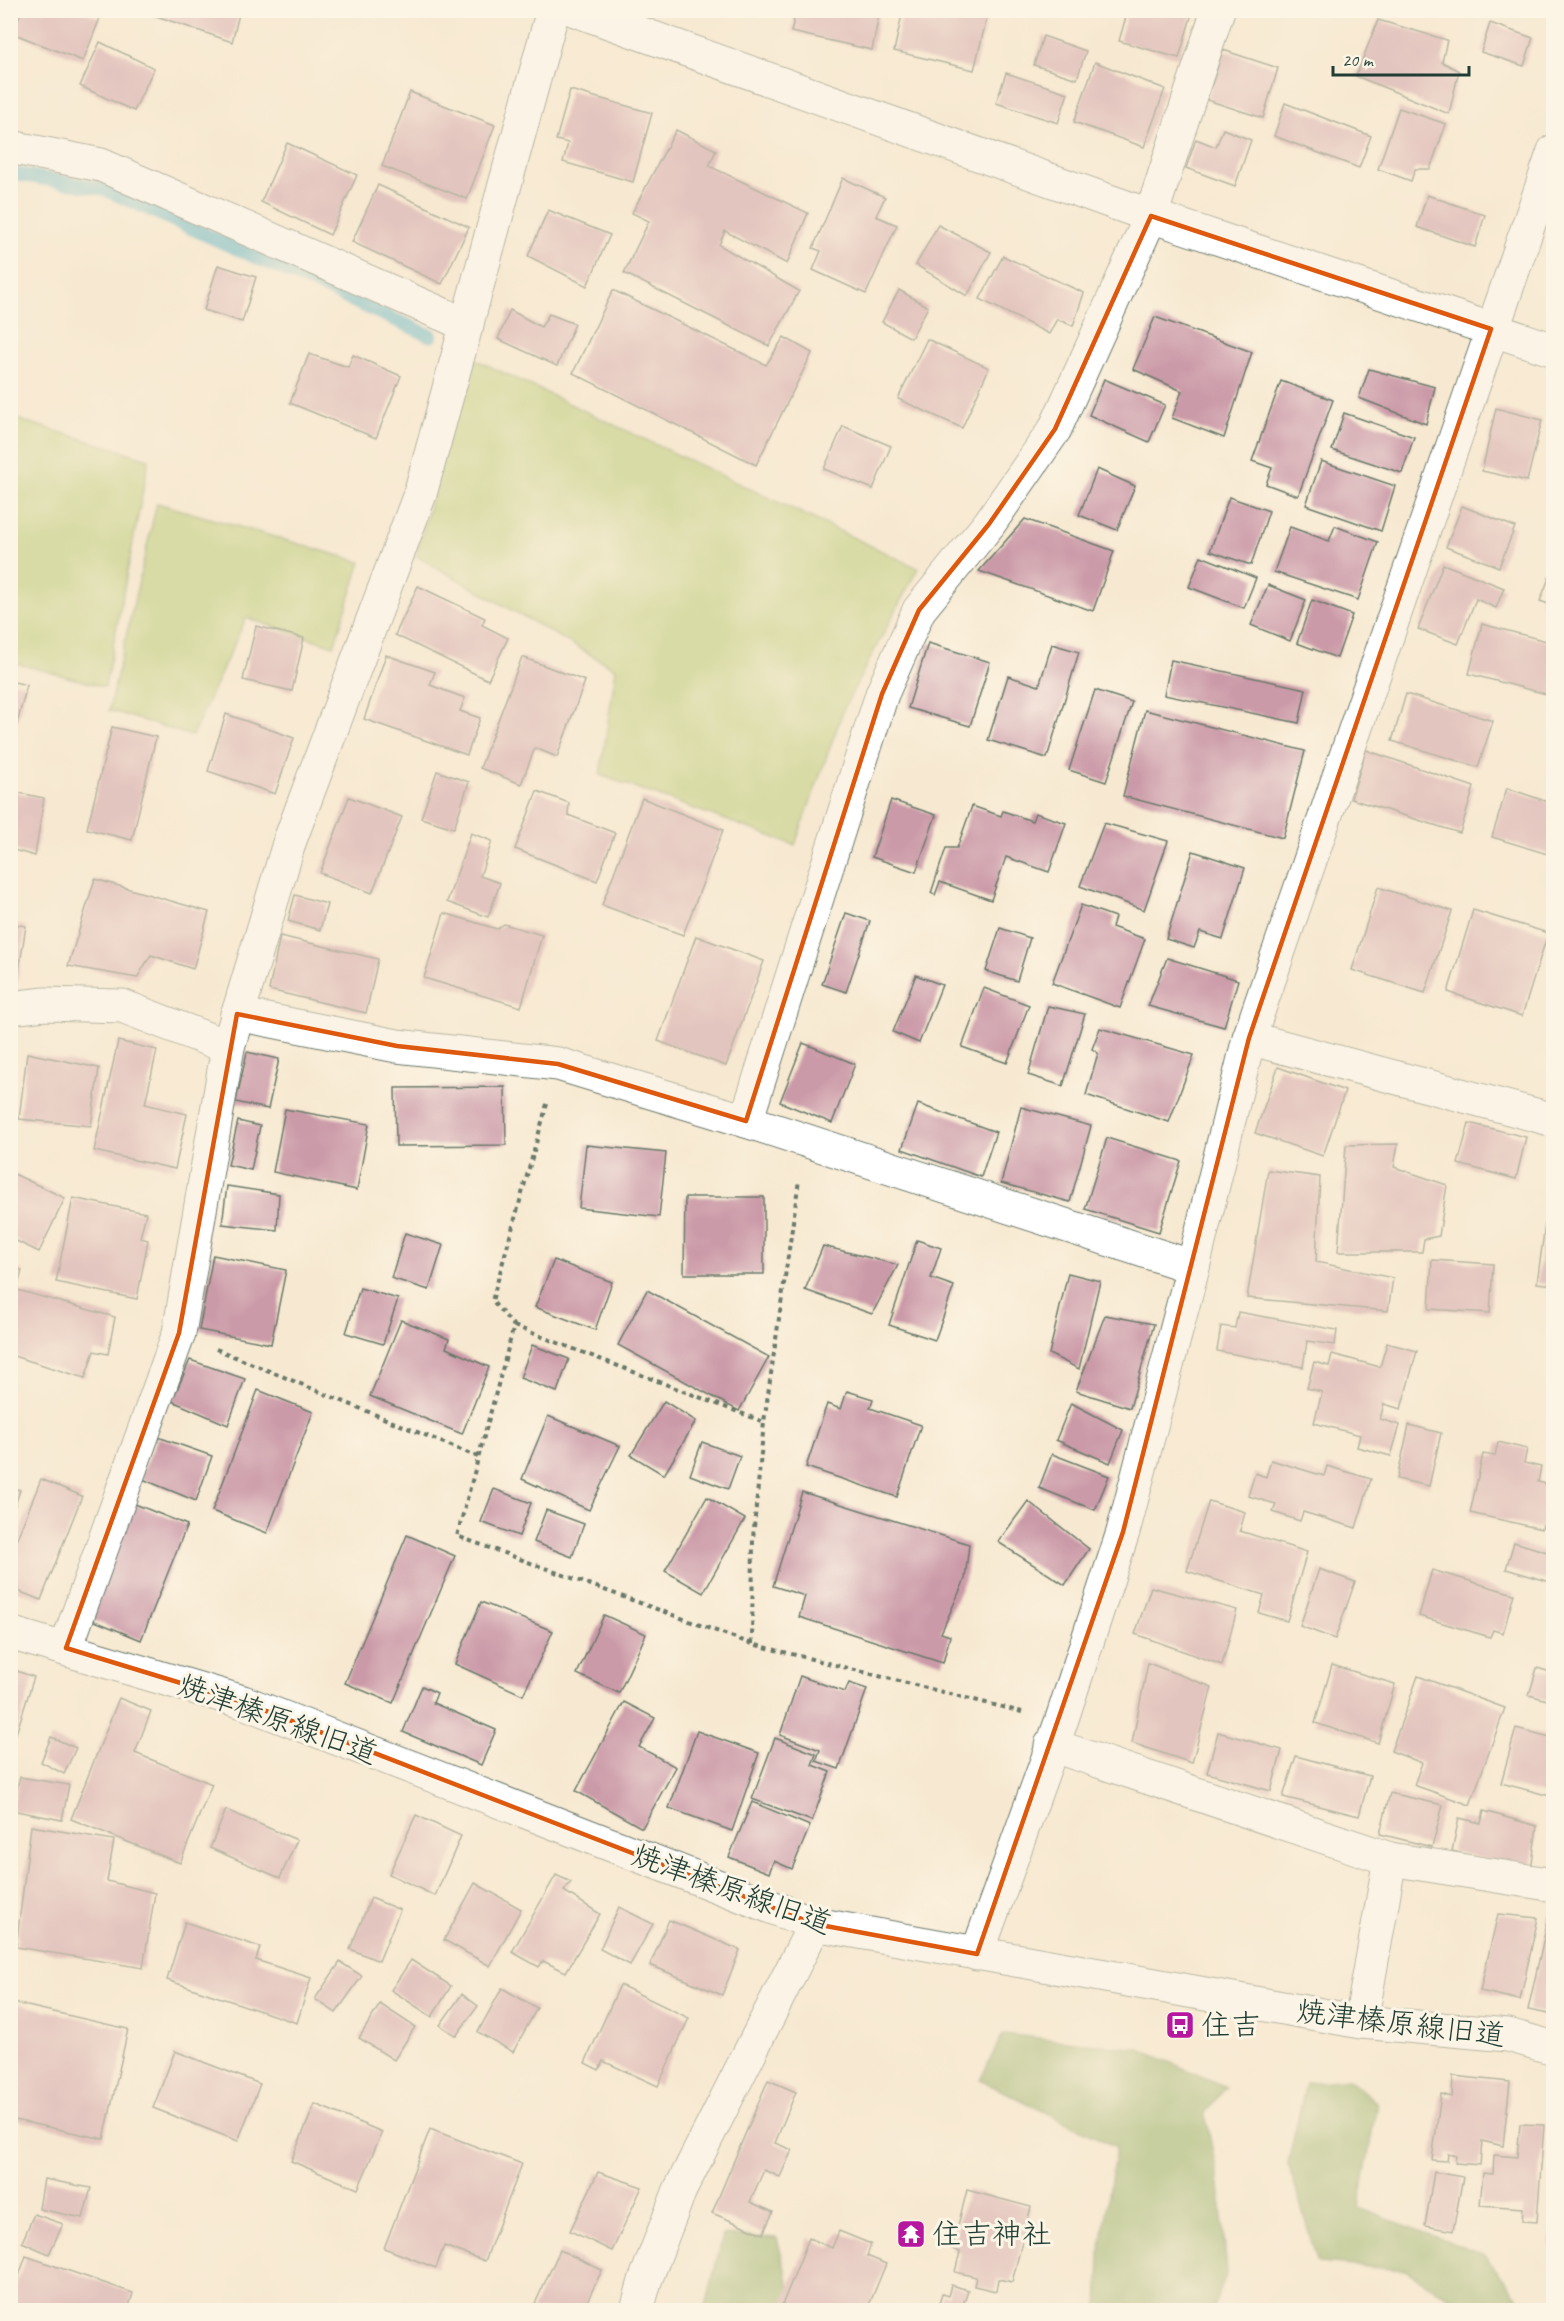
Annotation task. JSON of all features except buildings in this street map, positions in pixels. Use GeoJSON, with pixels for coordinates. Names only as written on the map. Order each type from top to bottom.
{"type":"FeatureCollection","features":[{"type":"Feature","properties":{"kind":"street"},"geometry":{"type":"LineString","coordinates":[[66,1648],[179,1333],[228,1047],[237,1014],[290,840],[420,494],[552,10]]}},
{"type":"Feature","properties":{"kind":"street"},"geometry":{"type":"LineString","coordinates":[[574,10],[1151,216],[1554,350]]}},
{"type":"Feature","properties":{"kind":"street"},"geometry":{"type":"LineString","coordinates":[[746,1121],[882,694],[919,610],[989,524],[1055,429],[1151,216],[1218,10]]}},
{"type":"Feature","properties":{"kind":"street"},"geometry":{"type":"LineString","coordinates":[[10,147],[100,165],[466,325]]}},
{"type":"Feature","properties":{"kind":"street"},"geometry":{"type":"LineString","coordinates":[[977,1954],[1056,1733],[1123,1532],[1193,1267],[1249,1038],[1554,151]]}},
{"type":"Feature","properties":{"kind":"street"},"geometry":{"type":"LineString","coordinates":[[10,1008],[45,1004],[122,1006],[228,1047]]}},
{"type":"Feature","properties":{"kind":"street"},"geometry":{"type":"LineString","coordinates":[[237,1014],[397,1046],[558,1064],[746,1121],[1193,1267]]}},
{"type":"Feature","properties":{"kind":"street"},"geometry":{"type":"LineString","coordinates":[[1249,1038],[1554,1120]]}},
{"type":"Feature","properties":{"kind":"street","name":"焼津榛原線旧道"},"geometry":{"type":"LineString","coordinates":[[10,1633],[243,1702],[815,1924],[1361,2022],[1508,2035],[1554,2048]]}},
{"type":"Feature","properties":{"kind":"street"},"geometry":{"type":"LineString","coordinates":[[1056,1733],[1390,1859],[1554,1885]]}},
{"type":"Feature","properties":{"kind":"street"},"geometry":{"type":"LineString","coordinates":[[1361,2022],[1390,1859]]}},
{"type":"Feature","properties":{"kind":"street"},"geometry":{"type":"LineString","coordinates":[[637,2310],[645,2281],[680,2190],[815,1924]]}},
{"type":"Feature","properties":{"kind":"path"},"geometry":{"type":"LineString","coordinates":[[558,1064],[492,1301],[514,1326],[764,1422]]}},
{"type":"Feature","properties":{"kind":"path"},"geometry":{"type":"LineString","coordinates":[[752,1644],[753,1538],[764,1422],[805,1140]]}},
{"type":"Feature","properties":{"kind":"path"},"geometry":{"type":"LineString","coordinates":[[514,1326],[457,1536],[752,1644],[1056,1733]]}},
{"type":"Feature","properties":{"kind":"path"},"geometry":{"type":"LineString","coordinates":[[179,1333],[478,1457]]}},
{"type":"Feature","properties":{"kind":"highlighted area"},"geometry":{"type":"Polygon","coordinates":[[[1151,216],[1491,329],[1249,1038],[1123,1532],[977,1954],[815,1924],[243,1702],[66,1648],[179,1333],[237,1014],[397,1046],[558,1064],[746,1121],[882,694],[919,610],[989,524],[1055,429],[1151,216]]]}},
{"type":"Feature","properties":{"kind":"green space"},"geometry":{"type":"Polygon","coordinates":[[[470,357],[918,568],[844,708],[795,845],[600,775],[616,669],[416,556],[470,357]]]}},
{"type":"Feature","properties":{"kind":"green space"},"geometry":{"type":"Polygon","coordinates":[[[10,417],[149,459],[105,687],[11,662],[10,417]]]}},
{"type":"Feature","properties":{"kind":"green space"},"geometry":{"type":"Polygon","coordinates":[[[157,503],[361,562],[334,646],[246,618],[192,736],[109,710],[157,503]]]}},
{"type":"Feature","properties":{"kind":"green space"},"geometry":{"type":"Polygon","coordinates":[[[1003,2034],[1140,2049],[1226,2087],[1205,2113],[1219,2184],[1227,2273],[1212,2310],[1098,2310],[1100,2254],[1116,2147],[980,2080],[1003,2034]]]}},
{"type":"Feature","properties":{"kind":"green space"},"geometry":{"type":"Polygon","coordinates":[[[1349,2079],[1377,2103],[1359,2208],[1484,2255],[1529,2310],[1471,2310],[1405,2270],[1318,2263],[1288,2163],[1306,2083],[1349,2079]]]}},
{"type":"Feature","properties":{"kind":"green space"},"geometry":{"type":"Polygon","coordinates":[[[723,2235],[777,2238],[791,2293],[786,2310],[705,2310],[723,2235]]]}},
{"type":"Feature","properties":{"kind":"waterway"},"geometry":{"type":"LineString","coordinates":[[10,173],[104,189],[431,336]]}},
{"type":"Feature","properties":{"kind":"place","name":"住吉"},"geometry":{"type":"Point","coordinates":[1180,2025]}},
{"type":"Feature","properties":{"kind":"place","name":"住吉神社"},"geometry":{"type":"Point","coordinates":[911,2234]}}]}
